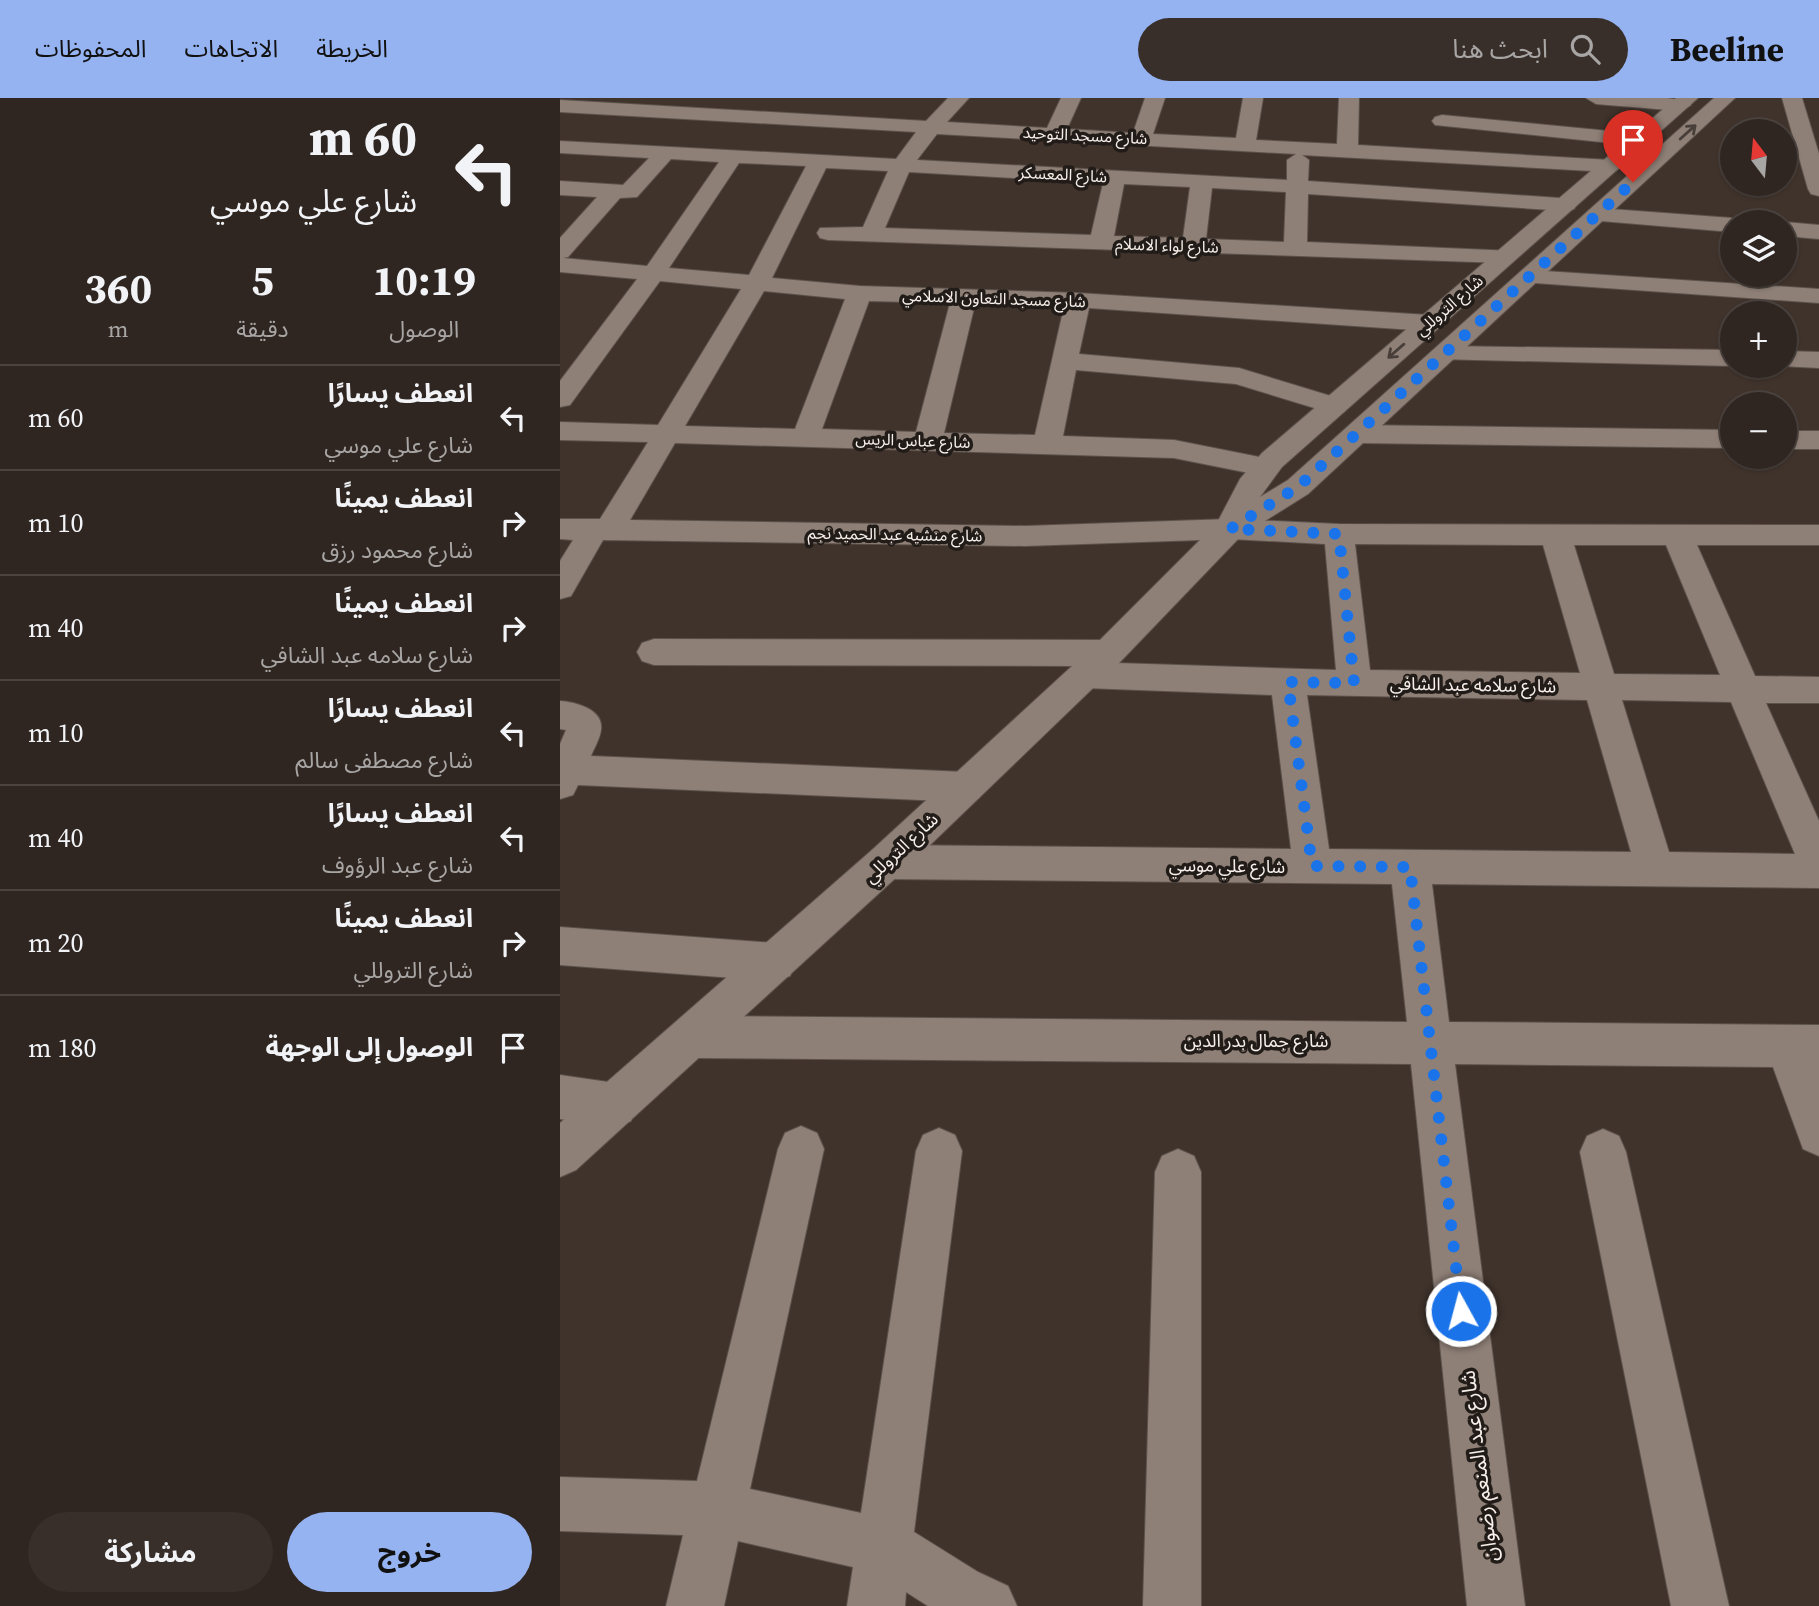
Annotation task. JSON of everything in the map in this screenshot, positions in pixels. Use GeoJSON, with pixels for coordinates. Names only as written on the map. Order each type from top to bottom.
{"type":"FeatureCollection","features":[{"type":"Feature","properties":{"kind":"street"},"geometry":{"type":"LineString","coordinates":[[871,235],[901,166],[932,126],[959,98]]}},
{"type":"Feature","properties":{"kind":"street"},"geometry":{"type":"LineString","coordinates":[[1055,133],[1071,98]]}},
{"type":"Feature","properties":{"kind":"street"},"geometry":{"type":"LineString","coordinates":[[1141,138],[1155,98]]}},
{"type":"Feature","properties":{"kind":"street"},"geometry":{"type":"LineString","coordinates":[[1245,145],[1253,98]]}},
{"type":"Feature","properties":{"kind":"street"},"geometry":{"type":"LineString","coordinates":[[1347,151],[1349,98]]}},
{"type":"Feature","properties":{"kind":"street"},"geometry":{"type":"LineString","coordinates":[[1440,98],[1445,158]]}},
{"type":"Feature","properties":{"kind":"street"},"geometry":{"type":"LineString","coordinates":[[1597,98],[1684,101]]}},
{"type":"Feature","properties":{"kind":"street","name":"شارع التروللي"},"geometry":{"type":"LineString","coordinates":[[560,1154],[887,862],[1096,664],[1230,529],[1290,493],[1725,98]]}},
{"type":"Feature","properties":{"kind":"street"},"geometry":{"type":"LineString","coordinates":[[1791,98],[1819,189]]}},
{"type":"Feature","properties":{"kind":"street","name":"شارع التروللي"},"geometry":{"type":"LineString","coordinates":[[1230,529],[1250,486],[1264,467],[1684,101]]}},
{"type":"Feature","properties":{"kind":"street","name":"شارع مسجد التوحيد"},"geometry":{"type":"LineString","coordinates":[[560,106],[712,106],[932,126],[1610,166]]}},
{"type":"Feature","properties":{"kind":"street"},"geometry":{"type":"LineString","coordinates":[[996,130],[1008,109]]}},
{"type":"Feature","properties":{"kind":"street"},"geometry":{"type":"LineString","coordinates":[[1442,121],[1640,140]]}},
{"type":"Feature","properties":{"kind":"street","name":"شارع المعسكر"},"geometry":{"type":"LineString","coordinates":[[560,147],[1398,192],[1566,204]]}},
{"type":"Feature","properties":{"kind":"street"},"geometry":{"type":"LineString","coordinates":[[1295,249],[1298,148]]}},
{"type":"Feature","properties":{"kind":"street"},"geometry":{"type":"LineString","coordinates":[[560,188],[613,192],[632,190],[665,153]]}},
{"type":"Feature","properties":{"kind":"street"},"geometry":{"type":"LineString","coordinates":[[560,399],[653,274],[733,157]]}},
{"type":"Feature","properties":{"kind":"street"},"geometry":{"type":"LineString","coordinates":[[560,588],[667,434],[757,283],[818,161]]}},
{"type":"Feature","properties":{"kind":"street"},"geometry":{"type":"LineString","coordinates":[[1101,243],[1115,177]]}},
{"type":"Feature","properties":{"kind":"street"},"geometry":{"type":"LineString","coordinates":[[1194,246],[1202,182]]}},
{"type":"Feature","properties":{"kind":"street"},"geometry":{"type":"LineString","coordinates":[[560,252],[613,192]]}},
{"type":"Feature","properties":{"kind":"street"},"geometry":{"type":"LineString","coordinates":[[1396,253],[1398,192]]}},
{"type":"Feature","properties":{"kind":"street"},"geometry":{"type":"LineString","coordinates":[[1597,215],[1720,224]]}},
{"type":"Feature","properties":{"kind":"street"},"geometry":{"type":"LineString","coordinates":[[1797,230],[1819,232]]}},
{"type":"Feature","properties":{"kind":"street","name":"شارع لواء الاسلام"},"geometry":{"type":"LineString","coordinates":[[828,233],[1505,256]]}},
{"type":"Feature","properties":{"kind":"street"},"geometry":{"type":"LineString","coordinates":[[928,441],[967,238]]}},
{"type":"Feature","properties":{"kind":"street","name":"شارع مسجد التعاون الاسلامي"},"geometry":{"type":"LineString","coordinates":[[560,265],[860,293],[959,282],[1078,300],[1429,323]]}},
{"type":"Feature","properties":{"kind":"street"},"geometry":{"type":"LineString","coordinates":[[1529,277],[1819,296]]}},
{"type":"Feature","properties":{"kind":"street"},"geometry":{"type":"LineString","coordinates":[[805,438],[860,293]]}},
{"type":"Feature","properties":{"kind":"street"},"geometry":{"type":"LineString","coordinates":[[1047,444],[1078,300]]}},
{"type":"Feature","properties":{"kind":"street"},"geometry":{"type":"LineString","coordinates":[[1445,354],[1720,358]]}},
{"type":"Feature","properties":{"kind":"street"},"geometry":{"type":"LineString","coordinates":[[1797,359],[1819,360]]}},
{"type":"Feature","properties":{"kind":"street"},"geometry":{"type":"LineString","coordinates":[[1065,361],[1239,376],[1334,406]]}},
{"type":"Feature","properties":{"kind":"street","name":"شارع عباس الريس"},"geometry":{"type":"LineString","coordinates":[[560,431],[1174,449],[1264,467]]}},
{"type":"Feature","properties":{"kind":"street"},"geometry":{"type":"LineString","coordinates":[[1357,434],[1720,439]]}},
{"type":"Feature","properties":{"kind":"street"},"geometry":{"type":"LineString","coordinates":[[1797,440],[1819,440]]}},
{"type":"Feature","properties":{"kind":"street","name":"شارع منشيه عبد الحميد نجم"},"geometry":{"type":"LineString","coordinates":[[560,529],[1025,536],[1230,529],[1339,534],[1818,536]]}},
{"type":"Feature","properties":{"kind":"street"},"geometry":{"type":"LineString","coordinates":[[1339,534],[1354,683]]}},
{"type":"Feature","properties":{"kind":"street"},"geometry":{"type":"LineString","coordinates":[[1555,534],[1655,869]]}},
{"type":"Feature","properties":{"kind":"street"},"geometry":{"type":"LineString","coordinates":[[1677,535],[1819,868]]}},
{"type":"Feature","properties":{"kind":"street","name":"شارع سلامه عبد الشافي"},"geometry":{"type":"LineString","coordinates":[[654,652],[1096,664],[1288,682],[1819,690]]}},
{"type":"Feature","properties":{"kind":"street"},"geometry":{"type":"LineString","coordinates":[[1288,682],[1312,866]]}},
{"type":"Feature","properties":{"kind":"street"},"geometry":{"type":"LineString","coordinates":[[562,715],[573,716],[584,726],[563,777],[966,788]]}},
{"type":"Feature","properties":{"kind":"street","name":"شارع علي موسي"},"geometry":{"type":"LineString","coordinates":[[887,862],[1819,868]]}},
{"type":"Feature","properties":{"kind":"street","name":"شارع عبد المنعم رضوان"},"geometry":{"type":"LineString","coordinates":[[1410,867],[1496,1606]]}},
{"type":"Feature","properties":{"kind":"street"},"geometry":{"type":"LineString","coordinates":[[560,946],[775,962]]}},
{"type":"Feature","properties":{"kind":"street","name":"شارع جمال بدر الدين"},"geometry":{"type":"LineString","coordinates":[[693,1037],[1803,1046]]}},
{"type":"Feature","properties":{"kind":"street"},"geometry":{"type":"LineString","coordinates":[[1803,1046],[1819,1133]]}},
{"type":"Feature","properties":{"kind":"street"},"geometry":{"type":"LineString","coordinates":[[560,1097],[615,1105]]}},
{"type":"Feature","properties":{"kind":"street"},"geometry":{"type":"LineString","coordinates":[[695,1606],[801,1149]]}},
{"type":"Feature","properties":{"kind":"street"},"geometry":{"type":"LineString","coordinates":[[876,1606],[939,1151]]}},
{"type":"Feature","properties":{"kind":"street"},"geometry":{"type":"LineString","coordinates":[[1603,1152],[1700,1606]]}},
{"type":"Feature","properties":{"kind":"street"},"geometry":{"type":"LineString","coordinates":[[1172,1606],[1178,1172]]}},
{"type":"Feature","properties":{"kind":"street"},"geometry":{"type":"LineString","coordinates":[[560,1504],[717,1509],[884,1546],[958,1592],[988,1606]]}},
{"type":"Feature","properties":{"kind":"route"},"geometry":{"type":"LineString","coordinates":[[1461,1311],[1410,867],[1312,866],[1288,682],[1354,683],[1339,534],[1230,529],[1264,511],[1298,487],[1633,182]]}}]}
